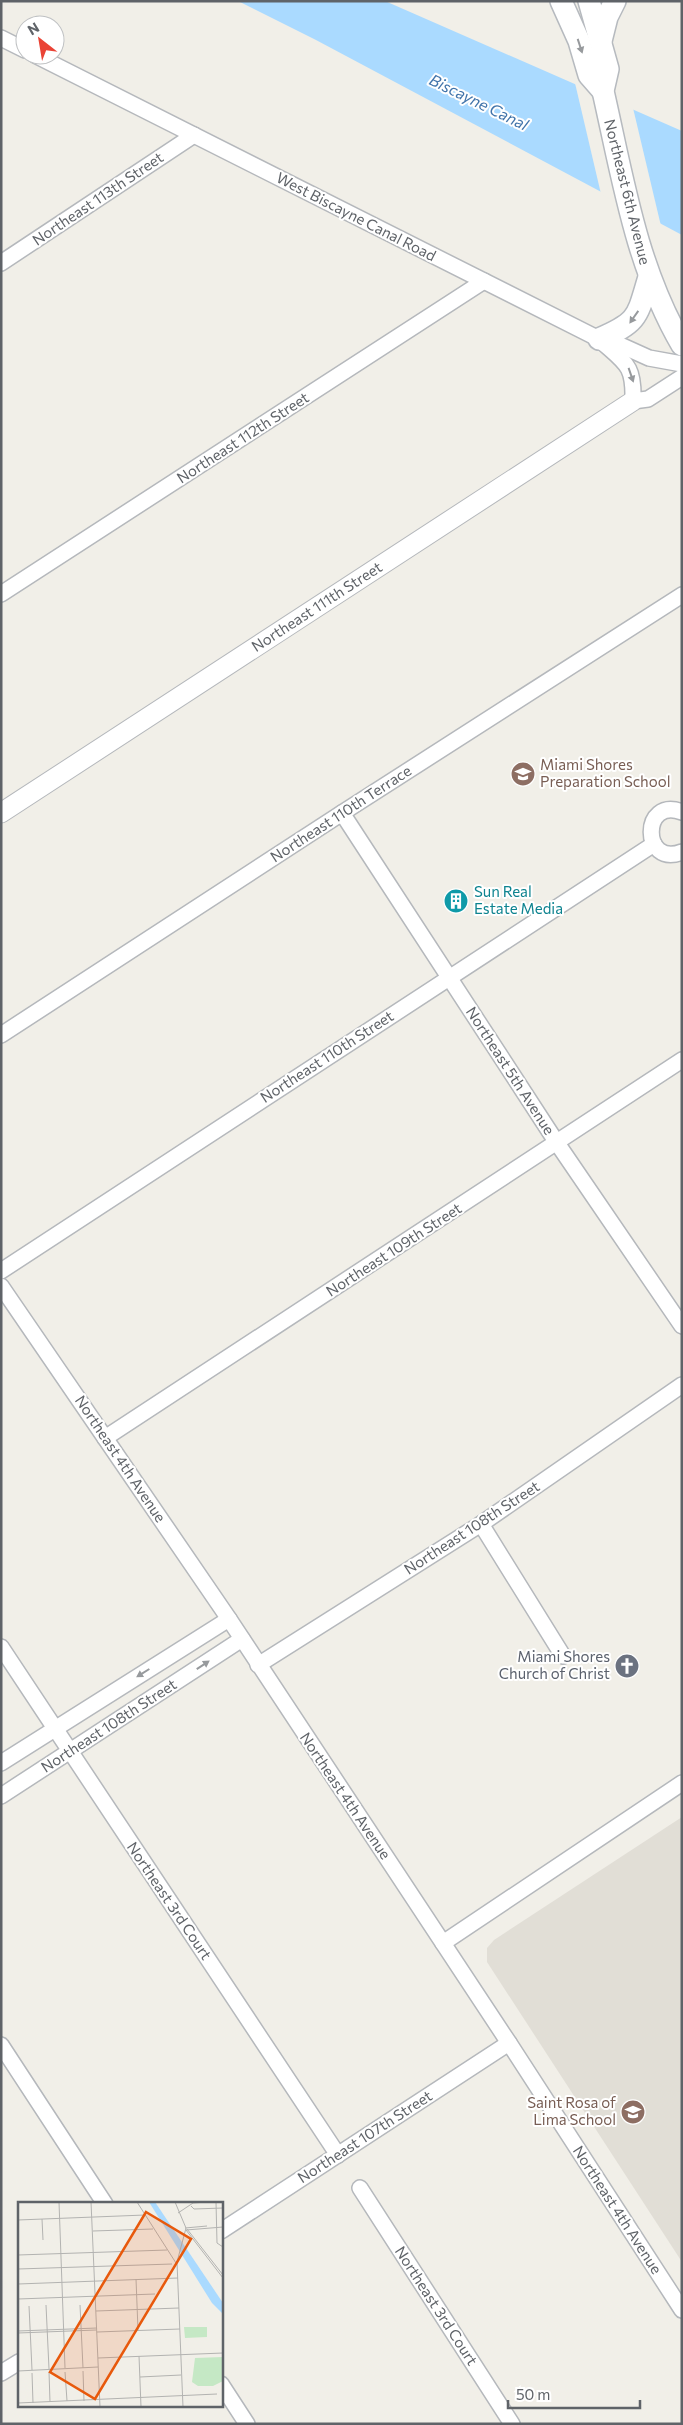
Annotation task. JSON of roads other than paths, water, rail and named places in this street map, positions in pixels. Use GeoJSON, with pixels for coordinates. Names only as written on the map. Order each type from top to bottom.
{"type":"FeatureCollection","features":[{"type":"Feature","properties":{"kind":"main road","name":"Northeast 6th Avenue"},"geometry":{"type":"LineString","coordinates":[[561,1],[579,41],[588,75],[603,91]]}},
{"type":"Feature","properties":{"kind":"main road","name":"Northeast 6th Avenue"},"geometry":{"type":"LineString","coordinates":[[590,1],[608,69],[603,91],[641,254],[663,310],[682,345]]}},
{"type":"Feature","properties":{"kind":"main road"},"geometry":{"type":"LineString","coordinates":[[601,41],[607,17],[615,1]]}},
{"type":"Feature","properties":{"kind":"main road"},"geometry":{"type":"LineString","coordinates":[[599,339],[625,327],[635,318],[649,277]]}},
{"type":"Feature","properties":{"kind":"street","name":"West Biscayne Canal Road"},"geometry":{"type":"LineString","coordinates":[[56,65],[599,339],[618,344],[649,358],[682,364]]}},
{"type":"Feature","properties":{"kind":"street","name":"Northeast 113th Street"},"geometry":{"type":"LineString","coordinates":[[1,263],[194,135]]}},
{"type":"Feature","properties":{"kind":"street","name":"Northeast 112th Street"},"geometry":{"type":"LineString","coordinates":[[1,594],[484,282]]}},
{"type":"Feature","properties":{"kind":"street"},"geometry":{"type":"LineString","coordinates":[[599,339],[622,360],[632,373],[633,402],[648,399],[682,377]]}},
{"type":"Feature","properties":{"kind":"street","name":"Northeast 111th Street"},"geometry":{"type":"LineString","coordinates":[[1,813],[633,402]]}},
{"type":"Feature","properties":{"kind":"street","name":"Northeast 110th Terrace"},"geometry":{"type":"LineString","coordinates":[[1,1035],[682,595]]}},
{"type":"Feature","properties":{"kind":"street"},"geometry":{"type":"LineString","coordinates":[[682,812],[669,810],[656,817],[650,830],[654,844],[665,853],[682,852]]}},
{"type":"Feature","properties":{"kind":"street","name":"Northeast 5th Avenue"},"geometry":{"type":"LineString","coordinates":[[342,813],[557,1143],[682,1326]]}},
{"type":"Feature","properties":{"kind":"street","name":"Northeast 110th Street"},"geometry":{"type":"LineString","coordinates":[[1,1271],[449,976],[654,844]]}},
{"type":"Feature","properties":{"kind":"street","name":"Northeast 109th Street"},"geometry":{"type":"LineString","coordinates":[[105,1438],[682,1060]]}},
{"type":"Feature","properties":{"kind":"street","name":"Northeast 4th Avenue"},"geometry":{"type":"LineString","coordinates":[[1,1286],[229,1619],[682,2310]]}},
{"type":"Feature","properties":{"kind":"street","name":"Northeast 108th Street"},"geometry":{"type":"LineString","coordinates":[[258,1665],[481,1524],[682,1385]]}},
{"type":"Feature","properties":{"kind":"street"},"geometry":{"type":"LineString","coordinates":[[481,1524],[563,1656]]}},
{"type":"Feature","properties":{"kind":"street","name":"Northeast 108th Street"},"geometry":{"type":"LineString","coordinates":[[1,1763],[229,1619]]}},
{"type":"Feature","properties":{"kind":"street","name":"Northeast 108th Street"},"geometry":{"type":"LineString","coordinates":[[1,1796],[242,1639]]}},
{"type":"Feature","properties":{"kind":"street","name":"Northeast 3rd Court"},"geometry":{"type":"LineString","coordinates":[[1,1647],[338,2155]]}},
{"type":"Feature","properties":{"kind":"street"},"geometry":{"type":"LineString","coordinates":[[443,1943],[682,1783]]}},
{"type":"Feature","properties":{"kind":"street","name":"Northeast 107th Street"},"geometry":{"type":"LineString","coordinates":[[222,2230],[509,2044]]}},
{"type":"Feature","properties":{"kind":"street"},"geometry":{"type":"LineString","coordinates":[[1,2045],[103,2202]]}},
{"type":"Feature","properties":{"kind":"street","name":"Northeast 3rd Court"},"geometry":{"type":"LineString","coordinates":[[360,2188],[512,2424]]}},
{"type":"Feature","properties":{"kind":"street"},"geometry":{"type":"LineString","coordinates":[[1,2373],[18,2363]]}},
{"type":"Feature","properties":{"kind":"street"},"geometry":{"type":"LineString","coordinates":[[222,2386],[247,2424]]}},
{"type":"Feature","properties":{"kind":"water","name":"Biscayne Canal"},"geometry":{"type":"Polygon","coordinates":[[[238,1],[385,1],[682,131],[682,235],[316,40],[238,1]]]}},
{"type":"Feature","properties":{"kind":"place","name":"Miami Shores Preparation School"},"geometry":{"type":"Point","coordinates":[523,774]}},
{"type":"Feature","properties":{"kind":"place","name":"Sun Real Estate Media"},"geometry":{"type":"Point","coordinates":[456,901]}},
{"type":"Feature","properties":{"kind":"place","name":"Miami Shores Church of Christ"},"geometry":{"type":"Point","coordinates":[627,1666]}},
{"type":"Feature","properties":{"kind":"place","name":"Saint Rosa of Lima School"},"geometry":{"type":"Point","coordinates":[633,2112]}}]}
